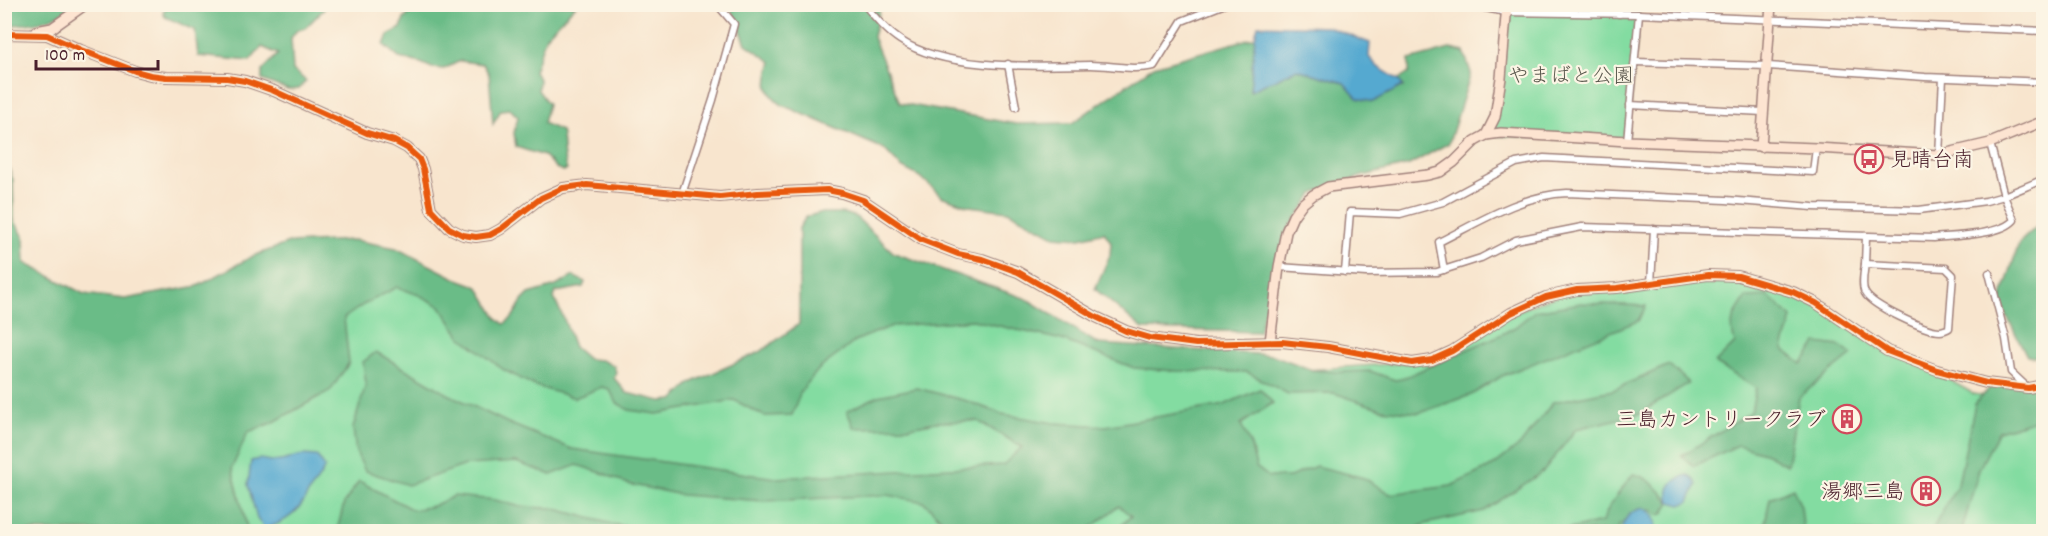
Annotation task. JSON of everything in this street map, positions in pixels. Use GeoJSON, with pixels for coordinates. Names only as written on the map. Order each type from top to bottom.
{"type":"FeatureCollection","features":[{"type":"Feature","properties":{"kind":"street"},"geometry":{"type":"LineString","coordinates":[[21,34],[52,28],[86,4]]}},
{"type":"Feature","properties":{"kind":"street"},"geometry":{"type":"LineString","coordinates":[[682,194],[713,100],[734,24],[717,4]]}},
{"type":"Feature","properties":{"kind":"street"},"geometry":{"type":"LineString","coordinates":[[864,4],[889,32],[901,41],[952,60],[1046,66],[1109,65],[1134,69],[1154,66],[1182,21],[1225,4]]}},
{"type":"Feature","properties":{"kind":"street"},"geometry":{"type":"LineString","coordinates":[[1466,4],[1561,13],[1639,14],[2043,31]]}},
{"type":"Feature","properties":{"kind":"street"},"geometry":{"type":"LineString","coordinates":[[1561,13],[1562,4]]}},
{"type":"Feature","properties":{"kind":"street"},"geometry":{"type":"LineString","coordinates":[[1619,14],[1620,4]]}},
{"type":"Feature","properties":{"kind":"street"},"geometry":{"type":"LineString","coordinates":[[1761,147],[1771,4]]}},
{"type":"Feature","properties":{"kind":"street"},"geometry":{"type":"LineString","coordinates":[[1486,135],[1495,117],[1506,8]]}},
{"type":"Feature","properties":{"kind":"street"},"geometry":{"type":"LineString","coordinates":[[1627,141],[1639,14]]}},
{"type":"Feature","properties":{"kind":"street"},"geometry":{"type":"LineString","coordinates":[[4,34],[47,35],[92,55],[150,75],[227,78],[245,81],[274,90],[367,134],[394,141],[408,148],[419,159],[431,209],[449,228],[463,235],[476,237],[490,235],[541,198],[563,188],[587,185],[720,197],[827,190],[863,200],[922,240],[958,254],[982,259],[1018,272],[1096,317],[1126,331],[1150,338],[1197,344],[1269,342],[1328,347],[1412,363],[1432,360],[1452,351],[1511,313],[1545,297],[1577,290],[1617,288],[1708,276],[1738,276],[1793,292],[1816,303],[1887,351],[1937,370],[1986,383],[2028,388],[2043,385]]}},
{"type":"Feature","properties":{"kind":"street"},"geometry":{"type":"LineString","coordinates":[[1635,62],[1768,66],[1943,78],[2043,82]]}},
{"type":"Feature","properties":{"kind":"street"},"geometry":{"type":"LineString","coordinates":[[1008,64],[1016,107]]}},
{"type":"Feature","properties":{"kind":"street"},"geometry":{"type":"LineString","coordinates":[[1939,155],[1943,78]]}},
{"type":"Feature","properties":{"kind":"street"},"geometry":{"type":"LineString","coordinates":[[1630,105],[1763,112]]}},
{"type":"Feature","properties":{"kind":"street"},"geometry":{"type":"LineString","coordinates":[[1269,342],[1286,232],[1293,216],[1313,195],[1328,187],[1440,172],[1459,158],[1474,141],[1486,135],[1501,133],[1939,155],[1990,143],[2043,122]]}},
{"type":"Feature","properties":{"kind":"street"},"geometry":{"type":"LineString","coordinates":[[1279,267],[1346,272],[1437,272],[1480,258],[1516,240],[1582,227],[1866,237],[1959,236],[2008,226],[2014,220],[2004,196],[1990,143]]}},
{"type":"Feature","properties":{"kind":"street"},"geometry":{"type":"LineString","coordinates":[[1346,272],[1350,212],[1400,214],[1443,202],[1516,163],[1544,158],[1813,172],[1816,148]]}},
{"type":"Feature","properties":{"kind":"street"},"geometry":{"type":"LineString","coordinates":[[1444,270],[1439,242],[1512,206],[1548,194],[1567,193],[1726,200],[1814,207],[1919,210],[1965,205],[2004,196],[2043,178]]}},
{"type":"Feature","properties":{"kind":"street"},"geometry":{"type":"LineString","coordinates":[[1652,284],[1654,229]]}},
{"type":"Feature","properties":{"kind":"street"},"geometry":{"type":"LineString","coordinates":[[1865,264],[1946,268],[1953,275],[1949,328],[1941,332],[1911,323],[1866,295],[1864,289],[1866,237]]}},
{"type":"Feature","properties":{"kind":"street"},"geometry":{"type":"LineString","coordinates":[[1989,273],[2008,347],[2011,372],[2028,388]]}},
{"type":"Feature","properties":{"kind":"green space"},"geometry":{"type":"Polygon","coordinates":[[[5,4],[73,5],[49,19],[5,25],[5,4]]]}},
{"type":"Feature","properties":{"kind":"green space"},"geometry":{"type":"Polygon","coordinates":[[[169,4],[325,5],[324,9],[305,28],[297,30],[291,38],[293,70],[306,81],[299,89],[288,90],[262,80],[262,71],[278,54],[262,47],[250,61],[198,56],[195,30],[165,17],[163,12],[169,4]]]}},
{"type":"Feature","properties":{"kind":"green space"},"geometry":{"type":"Polygon","coordinates":[[[418,5],[576,5],[546,36],[534,71],[539,79],[538,90],[548,104],[543,123],[561,131],[567,170],[556,168],[544,156],[516,147],[514,133],[518,117],[510,109],[501,110],[493,124],[489,74],[483,64],[460,61],[444,69],[432,68],[399,58],[384,45],[388,35],[401,28],[404,19],[418,5]]]}},
{"type":"Feature","properties":{"kind":"green space"},"geometry":{"type":"Polygon","coordinates":[[[728,5],[881,5],[873,37],[900,103],[1016,124],[1072,123],[1154,66],[1255,37],[1250,91],[1297,69],[1344,83],[1403,87],[1399,79],[1409,73],[1409,60],[1450,49],[1464,52],[1471,73],[1449,143],[1409,165],[1363,176],[1313,194],[1286,232],[1259,332],[1143,329],[1095,289],[1110,255],[1111,242],[1104,232],[1080,238],[1054,236],[1008,211],[969,206],[941,196],[922,178],[901,167],[884,149],[782,105],[769,91],[767,81],[772,62],[746,44],[728,5]]]}},
{"type":"Feature","properties":{"kind":"green space","name":"やまばと公園"},"geometry":{"type":"Polygon","coordinates":[[[1506,12],[1639,14],[1627,141],[1486,135],[1495,116],[1506,12]]]}},
{"type":"Feature","properties":{"kind":"green space"},"geometry":{"type":"Polygon","coordinates":[[[5,163],[13,180],[14,220],[24,237],[25,263],[84,294],[125,299],[198,286],[253,256],[289,243],[354,240],[396,248],[455,278],[474,285],[479,288],[497,318],[504,324],[512,318],[529,294],[556,286],[573,276],[585,282],[583,287],[556,292],[554,298],[574,347],[588,359],[601,360],[614,366],[616,372],[614,378],[627,393],[661,401],[673,400],[691,383],[760,352],[799,324],[799,228],[806,217],[819,213],[843,213],[856,217],[894,253],[1027,299],[1098,344],[1273,355],[1312,370],[1370,371],[1395,380],[1498,336],[1515,327],[1535,311],[1581,303],[1646,306],[1638,321],[1502,376],[1471,395],[1419,413],[1381,409],[1334,393],[1288,394],[1247,372],[1134,368],[1062,340],[973,320],[892,326],[857,340],[819,369],[801,391],[792,415],[764,416],[734,400],[657,414],[629,410],[617,403],[609,389],[602,387],[575,398],[535,386],[504,370],[461,337],[440,306],[397,287],[344,318],[349,363],[331,390],[274,422],[248,432],[232,468],[248,531],[5,531],[5,163]]]}},
{"type":"Feature","properties":{"kind":"green space"},"geometry":{"type":"Polygon","coordinates":[[[2043,221],[2043,358],[2027,356],[2000,303],[2019,243],[2043,221]]]}},
{"type":"Feature","properties":{"kind":"green space","name":"三島カントリークラブ"},"geometry":{"type":"Polygon","coordinates":[[[1722,276],[1793,292],[1974,394],[2044,407],[2043,532],[235,532],[225,449],[338,323],[355,291],[415,285],[614,386],[632,403],[680,400],[936,309],[1041,322],[1123,353],[1279,372],[1417,362],[1452,351],[1511,313],[1570,291],[1722,276]]]}},
{"type":"Feature","properties":{"kind":"green space"},"geometry":{"type":"Polygon","coordinates":[[[1768,296],[1792,318],[1783,349],[1802,364],[1817,343],[1840,346],[1852,355],[1799,397],[1787,465],[1767,454],[1738,445],[1694,466],[1681,456],[1751,412],[1756,388],[1715,363],[1735,343],[1732,329],[1733,318],[1746,297],[1768,296]]]}},
{"type":"Feature","properties":{"kind":"green space"},"geometry":{"type":"Polygon","coordinates":[[[376,352],[448,394],[508,423],[572,449],[776,478],[1003,465],[1022,447],[978,421],[936,422],[910,427],[854,428],[847,411],[878,396],[917,388],[967,401],[1002,414],[1054,423],[1106,426],[1224,405],[1260,389],[1273,403],[1241,424],[1251,446],[1256,467],[1269,477],[1290,477],[1316,466],[1364,478],[1390,494],[1451,486],[1494,465],[1521,444],[1553,402],[1613,390],[1669,365],[1689,383],[1639,414],[1576,429],[1544,471],[1484,511],[1425,524],[1411,531],[1116,531],[1131,516],[1119,506],[1086,531],[954,532],[924,502],[888,495],[764,501],[682,495],[628,484],[577,465],[551,475],[516,462],[466,465],[408,485],[365,471],[356,452],[353,428],[366,384],[363,362],[376,352]]]}},
{"type":"Feature","properties":{"kind":"green space"},"geometry":{"type":"Polygon","coordinates":[[[2043,381],[2043,418],[1999,431],[1979,469],[1962,531],[1931,532],[1958,484],[1975,404],[1993,384],[2043,381]]]}},
{"type":"Feature","properties":{"kind":"green space"},"geometry":{"type":"Polygon","coordinates":[[[1633,474],[1649,481],[1670,502],[1663,514],[1658,515],[1652,510],[1619,525],[1618,531],[1556,532],[1602,522],[1610,505],[1633,474]]]}},
{"type":"Feature","properties":{"kind":"green space"},"geometry":{"type":"Polygon","coordinates":[[[359,481],[413,510],[433,506],[454,496],[495,500],[521,507],[552,508],[612,524],[655,531],[337,531],[344,503],[359,481]]]}},
{"type":"Feature","properties":{"kind":"green space"},"geometry":{"type":"Polygon","coordinates":[[[1793,488],[1801,507],[1803,527],[1799,531],[1756,531],[1765,523],[1770,498],[1793,488]]]}},
{"type":"Feature","properties":{"kind":"water"},"geometry":{"type":"Polygon","coordinates":[[[1258,25],[1328,27],[1370,43],[1369,57],[1378,67],[1399,80],[1403,86],[1373,102],[1357,98],[1344,83],[1297,69],[1250,91],[1258,25]]]}},
{"type":"Feature","properties":{"kind":"water"},"geometry":{"type":"Polygon","coordinates":[[[303,455],[317,456],[325,467],[296,511],[265,529],[257,519],[248,485],[251,461],[260,459],[280,461],[303,455]]]}},
{"type":"Feature","properties":{"kind":"water"},"geometry":{"type":"Polygon","coordinates":[[[1688,475],[1697,484],[1689,502],[1681,505],[1670,502],[1669,492],[1674,481],[1688,475]]]}},
{"type":"Feature","properties":{"kind":"water"},"geometry":{"type":"Polygon","coordinates":[[[1644,508],[1655,518],[1655,531],[1621,531],[1628,515],[1644,508]]]}},
{"type":"Feature","properties":{"kind":"cycle path"},"geometry":{"type":"LineString","coordinates":[[4,34],[47,35],[150,75],[227,78],[245,81],[274,91],[367,133],[394,141],[407,148],[419,159],[431,209],[449,228],[463,235],[476,237],[490,235],[541,198],[563,188],[587,185],[720,197],[827,190],[863,200],[922,240],[958,254],[982,259],[1018,272],[1096,317],[1126,331],[1150,338],[1196,344],[1282,342],[1328,347],[1412,363],[1432,360],[1452,351],[1511,313],[1546,297],[1577,290],[1617,288],[1708,275],[1738,276],[1793,292],[1816,303],[1887,351],[1937,370],[1986,383],[2028,388],[2044,385]]}},
{"type":"Feature","properties":{"kind":"place","name":"見晴台南"},"geometry":{"type":"Point","coordinates":[1869,159]}},
{"type":"Feature","properties":{"kind":"place","name":"三島カントリークラブ"},"geometry":{"type":"Point","coordinates":[1847,419]}},
{"type":"Feature","properties":{"kind":"place","name":"湯郷三島"},"geometry":{"type":"Point","coordinates":[1926,491]}}]}
